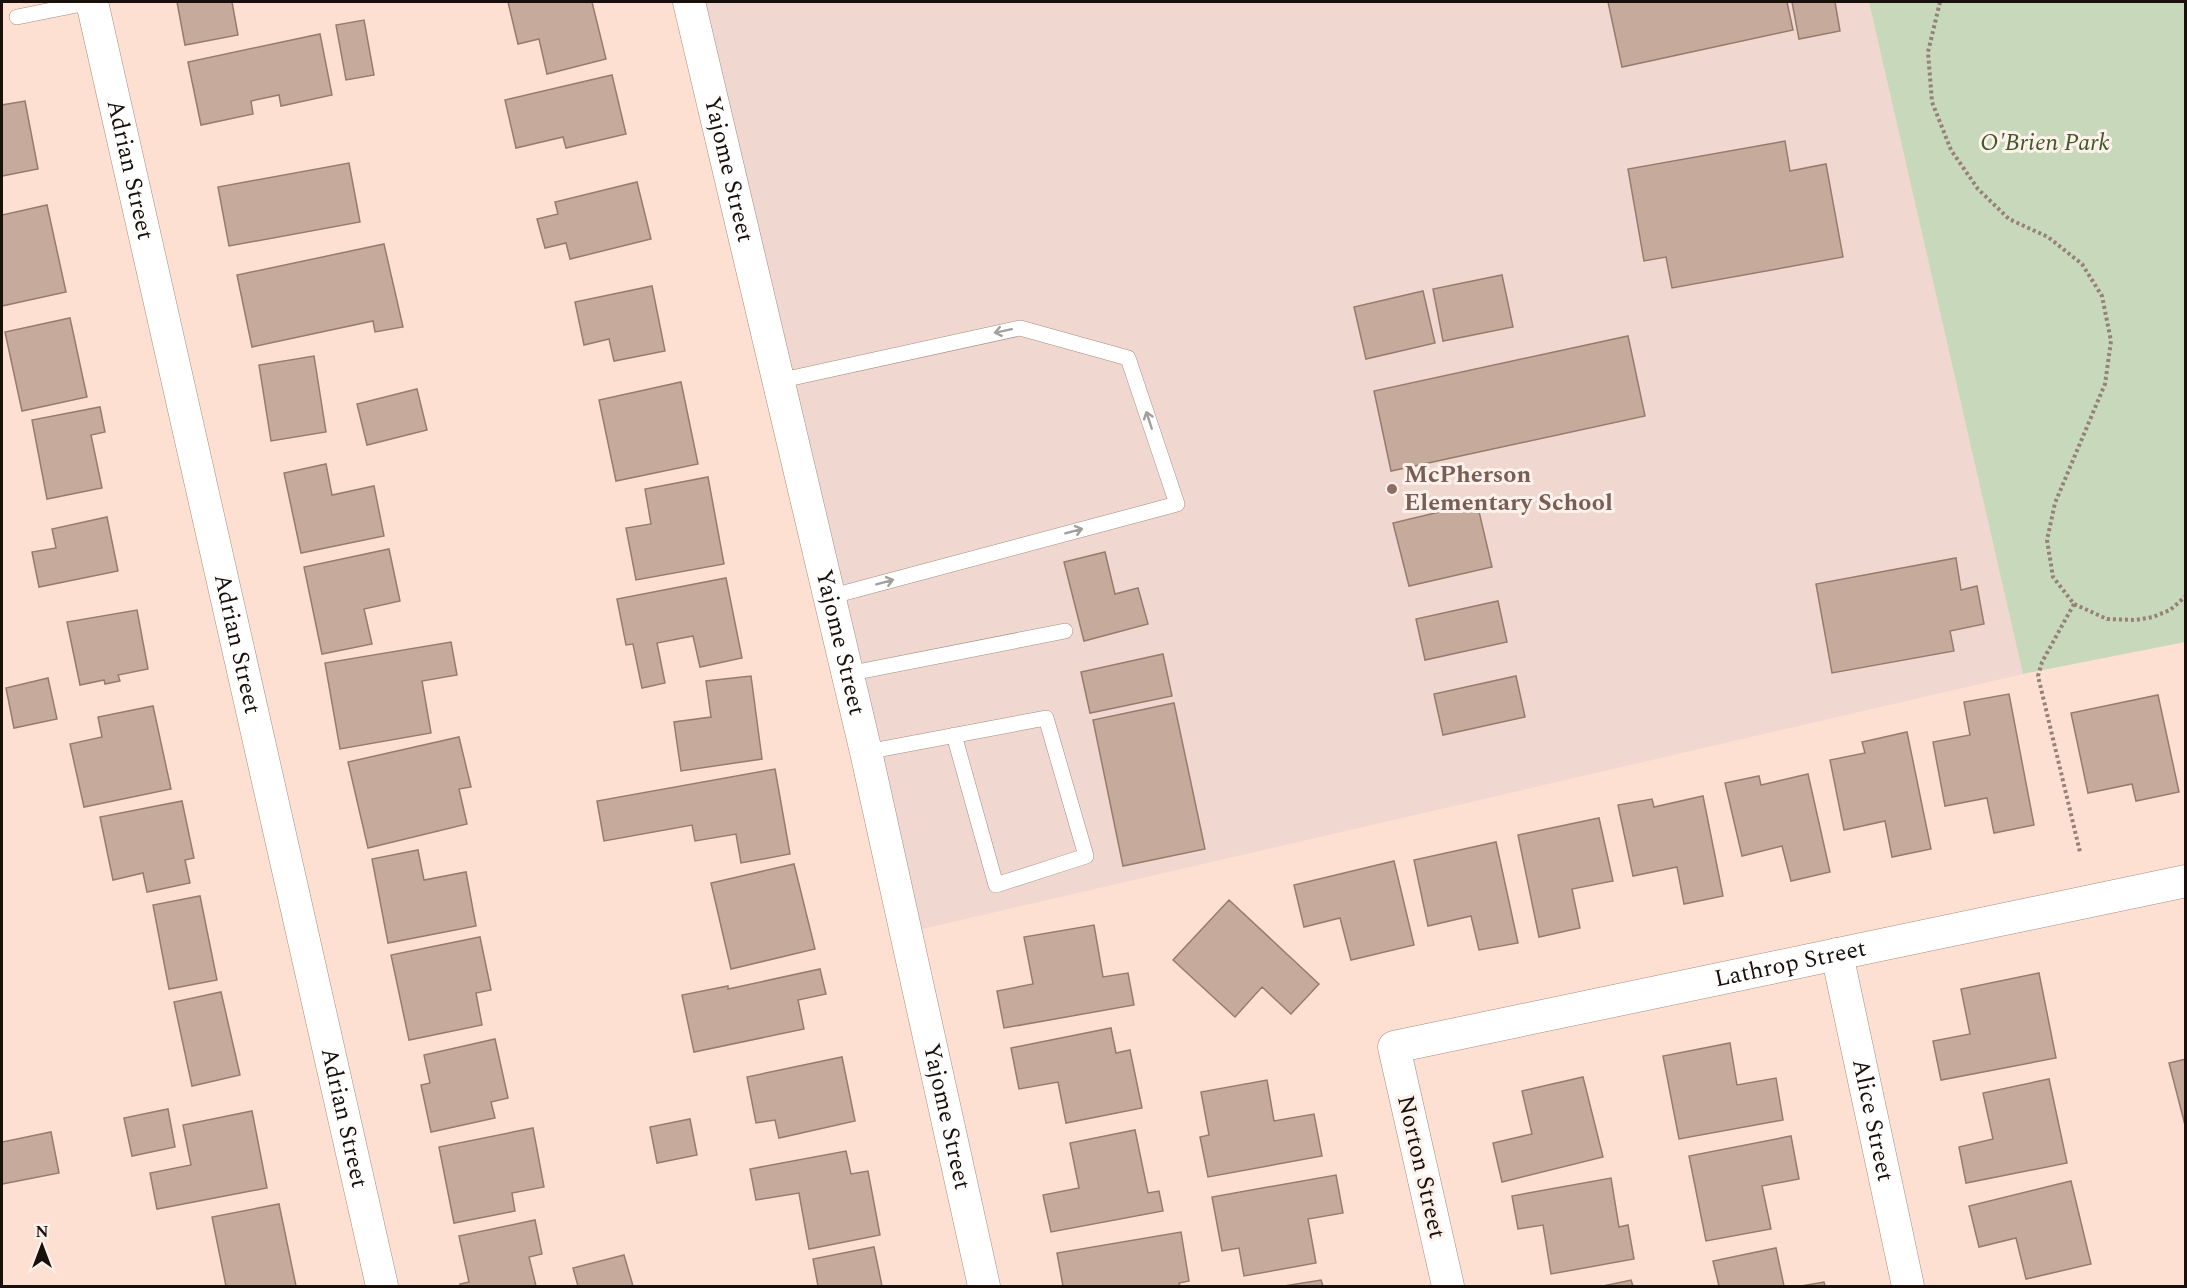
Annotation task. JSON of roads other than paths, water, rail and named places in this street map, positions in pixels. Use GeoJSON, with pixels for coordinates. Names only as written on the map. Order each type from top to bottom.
{"type":"FeatureCollection","features":[{"type":"Feature","properties":{"kind":"street","name":"Adrian Street"},"geometry":{"type":"LineString","coordinates":[[92,2],[381,1287]]}},
{"type":"Feature","properties":{"kind":"street","name":"Yajome Street"},"geometry":{"type":"LineString","coordinates":[[689,2],[866,752],[984,1287]]}},
{"type":"Feature","properties":{"kind":"street","name":"Lathrop Street"},"geometry":{"type":"LineString","coordinates":[[1394,1047],[2186,881]]}},
{"type":"Feature","properties":{"kind":"street","name":"Alice Street"},"geometry":{"type":"LineString","coordinates":[[1837,954],[1908,1287]]}},
{"type":"Feature","properties":{"kind":"street","name":"Norton Street"},"geometry":{"type":"LineString","coordinates":[[1394,1047],[1448,1287]]}},
{"type":"Feature","properties":{"kind":"lane"},"geometry":{"type":"LineString","coordinates":[[17,17],[92,2]]}},
{"type":"Feature","properties":{"kind":"lane"},"geometry":{"type":"LineString","coordinates":[[778,381],[1020,328],[1128,358],[1177,504],[829,597]]}},
{"type":"Feature","properties":{"kind":"lane"},"geometry":{"type":"LineString","coordinates":[[847,674],[1065,631]]}},
{"type":"Feature","properties":{"kind":"lane"},"geometry":{"type":"LineString","coordinates":[[866,752],[954,735],[1046,718],[1086,856],[996,885],[954,735]]}},
{"type":"Feature","properties":{"kind":"place","name":"McPherson Elementary School"},"geometry":{"type":"Point","coordinates":[1392,489]}},
{"type":"Feature","properties":{"kind":"park label","name":"O'Brien Park"},"geometry":{"type":"Point","coordinates":[2045,143]}}]}
